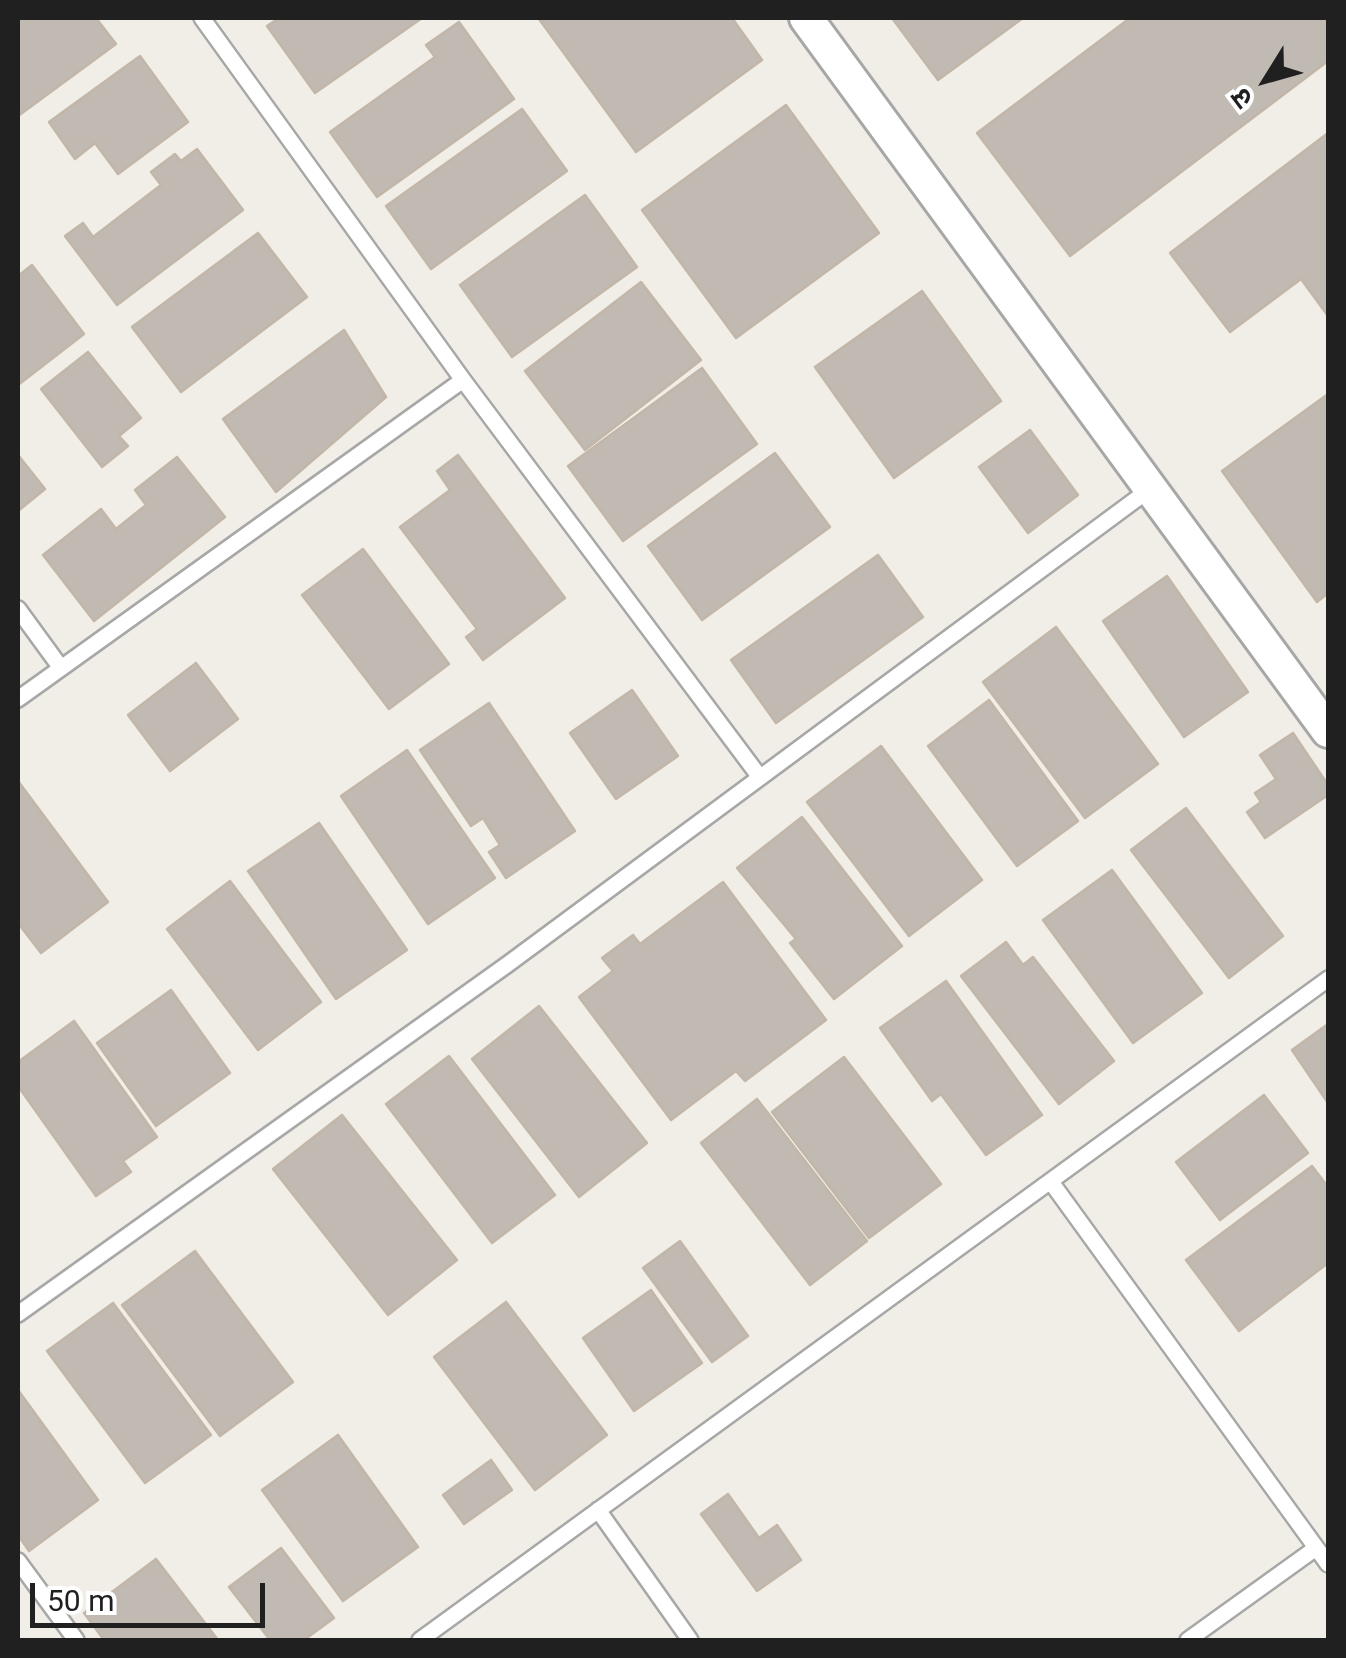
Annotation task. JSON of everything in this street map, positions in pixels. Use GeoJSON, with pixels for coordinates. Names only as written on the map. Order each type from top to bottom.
{"type":"FeatureCollection","features":[{"type":"Feature","properties":{"kind":"street"},"geometry":{"type":"LineString","coordinates":[[806,18],[1328,731]]}},
{"type":"Feature","properties":{"kind":"lane"},"geometry":{"type":"LineString","coordinates":[[202,18],[464,380],[760,776]]}},
{"type":"Feature","properties":{"kind":"lane"},"geometry":{"type":"LineString","coordinates":[[18,700],[464,380]]}},
{"type":"Feature","properties":{"kind":"lane"},"geometry":{"type":"LineString","coordinates":[[18,1314],[508,964],[1150,490]]}},
{"type":"Feature","properties":{"kind":"lane"},"geometry":{"type":"LineString","coordinates":[[18,609],[60,668]]}},
{"type":"Feature","properties":{"kind":"lane"},"geometry":{"type":"LineString","coordinates":[[420,1640],[1328,979]]}},
{"type":"Feature","properties":{"kind":"lane"},"geometry":{"type":"LineString","coordinates":[[1050,1182],[1328,1564]]}},
{"type":"Feature","properties":{"kind":"lane"},"geometry":{"type":"LineString","coordinates":[[598,1510],[690,1640]]}},
{"type":"Feature","properties":{"kind":"lane"},"geometry":{"type":"LineString","coordinates":[[1188,1640],[1316,1548]]}},
{"type":"Feature","properties":{"kind":"lane"},"geometry":{"type":"LineString","coordinates":[[18,1561],[76,1640]]}},
{"type":"Feature","properties":{"kind":"building"},"geometry":{"type":"Polygon","coordinates":[[[18,18],[96,18],[116,44],[18,116],[18,18]]]}},
{"type":"Feature","properties":{"kind":"building"},"geometry":{"type":"Polygon","coordinates":[[[279,18],[422,18],[315,93],[267,26],[279,18]]]}},
{"type":"Feature","properties":{"kind":"building"},"geometry":{"type":"Polygon","coordinates":[[[732,18],[762,60],[636,152],[539,19],[732,18]]]}},
{"type":"Feature","properties":{"kind":"building"},"geometry":{"type":"Polygon","coordinates":[[[892,18],[1023,18],[938,80],[892,18]]]}},
{"type":"Feature","properties":{"kind":"building"},"geometry":{"type":"Polygon","coordinates":[[[1130,18],[1328,18],[1328,61],[1070,256],[977,133],[1130,18]]]}},
{"type":"Feature","properties":{"kind":"building"},"geometry":{"type":"Polygon","coordinates":[[[459,22],[514,99],[377,197],[330,132],[435,57],[426,45],[459,22]]]}},
{"type":"Feature","properties":{"kind":"building"},"geometry":{"type":"Polygon","coordinates":[[[140,56],[188,122],[118,174],[95,143],[75,159],[49,122],[140,56]]]}},
{"type":"Feature","properties":{"kind":"building"},"geometry":{"type":"Polygon","coordinates":[[[786,105],[879,233],[736,338],[642,210],[786,105]]]}},
{"type":"Feature","properties":{"kind":"building"},"geometry":{"type":"Polygon","coordinates":[[[522,109],[567,171],[431,269],[386,206],[522,109]]]}},
{"type":"Feature","properties":{"kind":"building"},"geometry":{"type":"Polygon","coordinates":[[[1328,133],[1328,316],[1301,279],[1230,332],[1170,253],[1328,133]]]}},
{"type":"Feature","properties":{"kind":"building"},"geometry":{"type":"Polygon","coordinates":[[[197,149],[243,210],[117,305],[65,236],[83,223],[93,237],[161,185],[151,172],[175,154],[181,161],[197,149]]]}},
{"type":"Feature","properties":{"kind":"building"},"geometry":{"type":"Polygon","coordinates":[[[585,195],[637,267],[512,357],[460,285],[585,195]]]}},
{"type":"Feature","properties":{"kind":"building"},"geometry":{"type":"Polygon","coordinates":[[[258,233],[307,297],[181,392],[132,327],[258,233]]]}},
{"type":"Feature","properties":{"kind":"building"},"geometry":{"type":"Polygon","coordinates":[[[32,265],[84,334],[18,385],[18,276],[32,265]]]}},
{"type":"Feature","properties":{"kind":"building"},"geometry":{"type":"Polygon","coordinates":[[[641,282],[701,360],[585,450],[525,371],[641,282]]]}},
{"type":"Feature","properties":{"kind":"building"},"geometry":{"type":"Polygon","coordinates":[[[922,291],[1001,401],[894,478],[815,367],[922,291]]]}},
{"type":"Feature","properties":{"kind":"building"},"geometry":{"type":"Polygon","coordinates":[[[344,330],[386,397],[276,492],[223,419],[344,330]]]}},
{"type":"Feature","properties":{"kind":"building"},"geometry":{"type":"Polygon","coordinates":[[[88,352],[141,418],[119,436],[128,446],[102,467],[41,389],[88,352]]]}},
{"type":"Feature","properties":{"kind":"building"},"geometry":{"type":"Polygon","coordinates":[[[702,368],[757,444],[623,541],[568,466],[702,368]]]}},
{"type":"Feature","properties":{"kind":"building"},"geometry":{"type":"Polygon","coordinates":[[[1328,394],[1328,593],[1317,602],[1222,471],[1328,394]]]}},
{"type":"Feature","properties":{"kind":"building"},"geometry":{"type":"Polygon","coordinates":[[[1030,430],[1078,495],[1028,533],[979,467],[1030,430]]]}},
{"type":"Feature","properties":{"kind":"building"},"geometry":{"type":"Polygon","coordinates":[[[775,453],[830,527],[702,620],[648,546],[775,453]]]}},
{"type":"Feature","properties":{"kind":"building"},"geometry":{"type":"Polygon","coordinates":[[[18,455],[45,489],[18,511],[18,455]]]}},
{"type":"Feature","properties":{"kind":"building"},"geometry":{"type":"Polygon","coordinates":[[[458,455],[565,598],[483,660],[466,637],[477,629],[400,527],[450,490],[437,471],[458,455]]]}},
{"type":"Feature","properties":{"kind":"building"},"geometry":{"type":"Polygon","coordinates":[[[177,457],[225,517],[94,621],[43,555],[101,509],[116,529],[146,505],[135,490],[177,457]]]}},
{"type":"Feature","properties":{"kind":"building"},"geometry":{"type":"Polygon","coordinates":[[[363,549],[449,664],[389,709],[302,595],[363,549]]]}},
{"type":"Feature","properties":{"kind":"building"},"geometry":{"type":"Polygon","coordinates":[[[878,555],[923,617],[776,723],[731,660],[878,555]]]}},
{"type":"Feature","properties":{"kind":"building"},"geometry":{"type":"Polygon","coordinates":[[[1167,576],[1248,692],[1184,737],[1103,621],[1167,576]]]}},
{"type":"Feature","properties":{"kind":"building"},"geometry":{"type":"Polygon","coordinates":[[[1056,627],[1158,764],[1085,818],[983,682],[1056,627]]]}},
{"type":"Feature","properties":{"kind":"building"},"geometry":{"type":"Polygon","coordinates":[[[196,663],[238,719],[170,771],[128,715],[196,663]]]}},
{"type":"Feature","properties":{"kind":"building"},"geometry":{"type":"Polygon","coordinates":[[[632,690],[678,756],[616,799],[570,733],[632,690]]]}},
{"type":"Feature","properties":{"kind":"building"},"geometry":{"type":"Polygon","coordinates":[[[989,700],[1078,821],[1017,866],[928,746],[989,700]]]}},
{"type":"Feature","properties":{"kind":"building"},"geometry":{"type":"Polygon","coordinates":[[[489,703],[575,831],[506,878],[489,852],[500,845],[483,818],[471,826],[420,750],[489,703]]]}},
{"type":"Feature","properties":{"kind":"building"},"geometry":{"type":"Polygon","coordinates":[[[1293,733],[1328,785],[1328,795],[1265,838],[1247,812],[1261,802],[1255,793],[1276,779],[1260,755],[1293,733]]]}},
{"type":"Feature","properties":{"kind":"building"},"geometry":{"type":"Polygon","coordinates":[[[881,746],[982,880],[909,936],[807,802],[881,746]]]}},
{"type":"Feature","properties":{"kind":"building"},"geometry":{"type":"Polygon","coordinates":[[[407,750],[495,878],[428,924],[341,796],[407,750]]]}},
{"type":"Feature","properties":{"kind":"building"},"geometry":{"type":"Polygon","coordinates":[[[18,781],[108,902],[41,953],[18,923],[18,781]]]}},
{"type":"Feature","properties":{"kind":"building"},"geometry":{"type":"Polygon","coordinates":[[[1186,808],[1283,936],[1229,978],[1131,850],[1186,808]]]}},
{"type":"Feature","properties":{"kind":"building"},"geometry":{"type":"Polygon","coordinates":[[[802,817],[902,946],[834,999],[790,943],[796,939],[737,868],[802,817]]]}},
{"type":"Feature","properties":{"kind":"building"},"geometry":{"type":"Polygon","coordinates":[[[319,823],[407,950],[336,999],[248,871],[319,823]]]}},
{"type":"Feature","properties":{"kind":"building"},"geometry":{"type":"Polygon","coordinates":[[[1112,870],[1202,993],[1133,1043],[1043,920],[1112,870]]]}},
{"type":"Feature","properties":{"kind":"building"},"geometry":{"type":"Polygon","coordinates":[[[230,881],[321,1002],[258,1050],[167,929],[230,881]]]}},
{"type":"Feature","properties":{"kind":"building"},"geometry":{"type":"Polygon","coordinates":[[[723,882],[826,1020],[745,1081],[736,1071],[671,1120],[579,997],[613,971],[602,958],[633,935],[640,944],[723,882]]]}},
{"type":"Feature","properties":{"kind":"building"},"geometry":{"type":"Polygon","coordinates":[[[1006,942],[1023,965],[1033,957],[1114,1061],[1059,1104],[961,976],[1006,942]]]}},
{"type":"Feature","properties":{"kind":"building"},"geometry":{"type":"Polygon","coordinates":[[[946,981],[1042,1115],[986,1155],[941,1094],[932,1101],[880,1028],[946,981]]]}},
{"type":"Feature","properties":{"kind":"building"},"geometry":{"type":"Polygon","coordinates":[[[171,990],[230,1073],[156,1126],[97,1043],[171,990]]]}},
{"type":"Feature","properties":{"kind":"building"},"geometry":{"type":"Polygon","coordinates":[[[539,1006],[647,1143],[579,1197],[472,1059],[539,1006]]]}},
{"type":"Feature","properties":{"kind":"building"},"geometry":{"type":"Polygon","coordinates":[[[74,1021],[157,1137],[123,1161],[131,1172],[96,1196],[18,1086],[18,1062],[74,1021]]]}},
{"type":"Feature","properties":{"kind":"building"},"geometry":{"type":"Polygon","coordinates":[[[1328,1024],[1328,1103],[1292,1050],[1328,1024]]]}},
{"type":"Feature","properties":{"kind":"building"},"geometry":{"type":"Polygon","coordinates":[[[449,1056],[555,1195],[492,1243],[386,1104],[449,1056]]]}},
{"type":"Feature","properties":{"kind":"building"},"geometry":{"type":"Polygon","coordinates":[[[844,1057],[941,1184],[869,1238],[772,1112],[844,1057]]]}},
{"type":"Feature","properties":{"kind":"building"},"geometry":{"type":"Polygon","coordinates":[[[1264,1095],[1308,1153],[1220,1220],[1176,1162],[1264,1095]]]}},
{"type":"Feature","properties":{"kind":"building"},"geometry":{"type":"Polygon","coordinates":[[[757,1099],[867,1241],[810,1285],[701,1143],[757,1099]]]}},
{"type":"Feature","properties":{"kind":"building"},"geometry":{"type":"Polygon","coordinates":[[[342,1115],[457,1260],[388,1315],[273,1169],[342,1115]]]}},
{"type":"Feature","properties":{"kind":"building"},"geometry":{"type":"Polygon","coordinates":[[[1312,1166],[1328,1187],[1328,1263],[1239,1331],[1186,1260],[1312,1166]]]}},
{"type":"Feature","properties":{"kind":"building"},"geometry":{"type":"Polygon","coordinates":[[[680,1241],[748,1336],[712,1362],[643,1268],[680,1241]]]}},
{"type":"Feature","properties":{"kind":"building"},"geometry":{"type":"Polygon","coordinates":[[[195,1251],[293,1382],[220,1436],[122,1305],[195,1251]]]}},
{"type":"Feature","properties":{"kind":"building"},"geometry":{"type":"Polygon","coordinates":[[[651,1290],[702,1363],[634,1411],[583,1338],[651,1290]]]}},
{"type":"Feature","properties":{"kind":"building"},"geometry":{"type":"Polygon","coordinates":[[[506,1302],[607,1435],[535,1490],[434,1357],[506,1302]]]}},
{"type":"Feature","properties":{"kind":"building"},"geometry":{"type":"Polygon","coordinates":[[[113,1303],[211,1435],[145,1483],[47,1351],[113,1303]]]}},
{"type":"Feature","properties":{"kind":"building"},"geometry":{"type":"Polygon","coordinates":[[[18,1390],[98,1500],[29,1551],[18,1535],[18,1390]]]}},
{"type":"Feature","properties":{"kind":"building"},"geometry":{"type":"Polygon","coordinates":[[[338,1435],[418,1547],[343,1601],[262,1490],[338,1435]]]}},
{"type":"Feature","properties":{"kind":"building"},"geometry":{"type":"Polygon","coordinates":[[[491,1460],[512,1490],[464,1524],[443,1495],[491,1460]]]}},
{"type":"Feature","properties":{"kind":"building"},"geometry":{"type":"Polygon","coordinates":[[[728,1494],[759,1538],[777,1525],[801,1560],[757,1591],[701,1514],[728,1494]]]}},
{"type":"Feature","properties":{"kind":"building"},"geometry":{"type":"Polygon","coordinates":[[[281,1548],[334,1618],[304,1640],[270,1640],[229,1587],[281,1548]]]}},
{"type":"Feature","properties":{"kind":"building"},"geometry":{"type":"Polygon","coordinates":[[[156,1559],[218,1640],[104,1640],[84,1613],[156,1559]]]}}]}
